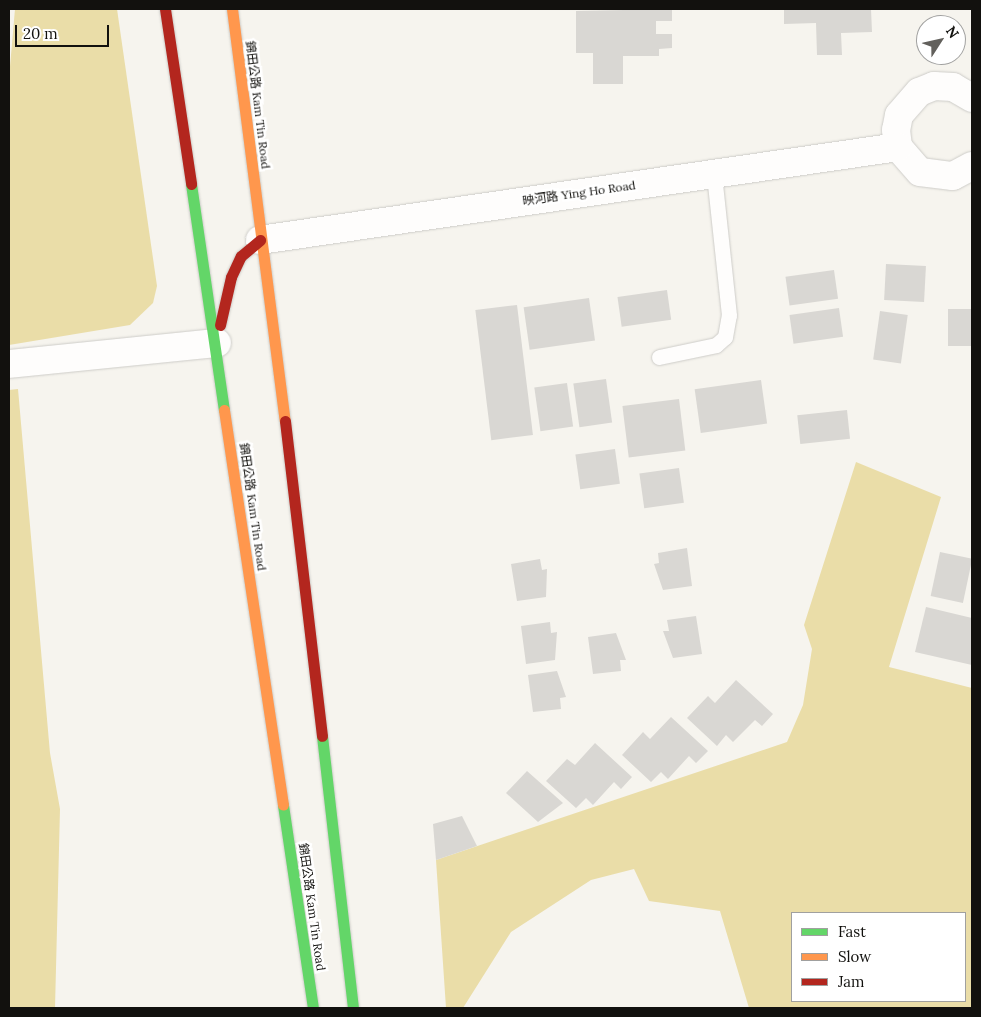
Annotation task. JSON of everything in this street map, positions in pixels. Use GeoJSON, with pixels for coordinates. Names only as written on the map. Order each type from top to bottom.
{"type":"FeatureCollection","features":[{"type":"Feature","properties":{"kind":"main road","name":"錦田公路 Kam Tin Road"},"geometry":{"type":"LineString","coordinates":[[165,9],[217,343],[313,1008]]}},
{"type":"Feature","properties":{"kind":"main road","name":"錦田公路 Kam Tin Road"},"geometry":{"type":"LineString","coordinates":[[232,9],[260,240],[274,314],[353,1008]]}},
{"type":"Feature","properties":{"kind":"main road"},"geometry":{"type":"LineString","coordinates":[[217,343],[230,277],[241,256],[260,240]]}},
{"type":"Feature","properties":{"kind":"street"},"geometry":{"type":"LineString","coordinates":[[972,98],[953,87],[919,92],[899,115],[898,147],[907,162],[936,177],[954,176],[972,166]]}},
{"type":"Feature","properties":{"kind":"street","name":"映河路 Ying Ho Road"},"geometry":{"type":"LineString","coordinates":[[260,240],[898,147]]}},
{"type":"Feature","properties":{"kind":"street"},"geometry":{"type":"LineString","coordinates":[[9,364],[217,343]]}},
{"type":"Feature","properties":{"kind":"lane"},"geometry":{"type":"LineString","coordinates":[[659,357],[716,345],[725,337],[728,316],[714,174]]}},
{"type":"Feature","properties":{"kind":"shaded area"},"geometry":{"type":"Polygon","coordinates":[[[15,9],[117,9],[157,286],[153,303],[130,325],[9,345],[9,78],[15,9]]]}},
{"type":"Feature","properties":{"kind":"shaded area"},"geometry":{"type":"Polygon","coordinates":[[[18,389],[50,753],[60,809],[55,1008],[9,1008],[9,390],[18,389]]]}},
{"type":"Feature","properties":{"kind":"shaded area"},"geometry":{"type":"Polygon","coordinates":[[[856,462],[941,497],[889,667],[972,688],[972,1008],[749,1008],[720,911],[649,901],[634,869],[591,880],[511,932],[463,1008],[446,1008],[436,860],[787,742],[803,705],[812,649],[804,625],[856,462]]]}},
{"type":"Feature","properties":{"kind":"building"},"geometry":{"type":"Polygon","coordinates":[[[672,9],[672,21],[656,21],[656,34],[672,34],[672,48],[659,49],[659,56],[623,56],[623,84],[593,84],[593,53],[576,53],[576,11],[672,9]]]}},
{"type":"Feature","properties":{"kind":"building"},"geometry":{"type":"Polygon","coordinates":[[[784,9],[871,9],[872,32],[841,33],[842,55],[817,55],[816,23],[784,24],[784,9]]]}},
{"type":"Feature","properties":{"kind":"building"},"geometry":{"type":"Polygon","coordinates":[[[886,264],[926,266],[924,302],[884,300],[886,264]]]}},
{"type":"Feature","properties":{"kind":"building"},"geometry":{"type":"Polygon","coordinates":[[[834,270],[838,299],[790,306],[785,277],[834,270]]]}},
{"type":"Feature","properties":{"kind":"building"},"geometry":{"type":"Polygon","coordinates":[[[667,290],[671,320],[622,327],[617,297],[667,290]]]}},
{"type":"Feature","properties":{"kind":"building"},"geometry":{"type":"Polygon","coordinates":[[[589,298],[595,341],[530,350],[524,307],[589,298]]]}},
{"type":"Feature","properties":{"kind":"building"},"geometry":{"type":"Polygon","coordinates":[[[517,305],[533,435],[491,440],[475,310],[517,305]]]}},
{"type":"Feature","properties":{"kind":"building"},"geometry":{"type":"Polygon","coordinates":[[[839,308],[843,337],[794,344],[789,315],[839,308]]]}},
{"type":"Feature","properties":{"kind":"building"},"geometry":{"type":"Polygon","coordinates":[[[948,309],[972,309],[972,346],[948,346],[948,309]]]}},
{"type":"Feature","properties":{"kind":"building"},"geometry":{"type":"Polygon","coordinates":[[[880,311],[908,315],[901,363],[873,360],[880,311]]]}},
{"type":"Feature","properties":{"kind":"building"},"geometry":{"type":"Polygon","coordinates":[[[606,379],[612,423],[579,427],[573,384],[606,379]]]}},
{"type":"Feature","properties":{"kind":"building"},"geometry":{"type":"Polygon","coordinates":[[[761,380],[767,424],[701,433],[695,389],[761,380]]]}},
{"type":"Feature","properties":{"kind":"building"},"geometry":{"type":"Polygon","coordinates":[[[567,383],[573,427],[540,431],[534,388],[567,383]]]}},
{"type":"Feature","properties":{"kind":"building"},"geometry":{"type":"Polygon","coordinates":[[[679,399],[685,451],[629,458],[622,406],[679,399]]]}},
{"type":"Feature","properties":{"kind":"building"},"geometry":{"type":"Polygon","coordinates":[[[847,410],[850,439],[800,444],[797,415],[847,410]]]}},
{"type":"Feature","properties":{"kind":"building"},"geometry":{"type":"Polygon","coordinates":[[[615,449],[620,484],[580,489],[575,455],[615,449]]]}},
{"type":"Feature","properties":{"kind":"building"},"geometry":{"type":"Polygon","coordinates":[[[679,468],[684,503],[644,508],[639,474],[679,468]]]}},
{"type":"Feature","properties":{"kind":"building"},"geometry":{"type":"Polygon","coordinates":[[[687,548],[692,586],[663,590],[654,564],[659,563],[658,553],[687,548]]]}},
{"type":"Feature","properties":{"kind":"building"},"geometry":{"type":"Polygon","coordinates":[[[940,552],[972,559],[963,603],[931,596],[940,552]]]}},
{"type":"Feature","properties":{"kind":"building"},"geometry":{"type":"Polygon","coordinates":[[[540,559],[542,570],[547,569],[546,597],[517,601],[511,564],[540,559]]]}},
{"type":"Feature","properties":{"kind":"building"},"geometry":{"type":"Polygon","coordinates":[[[926,607],[972,618],[972,665],[915,652],[926,607]]]}},
{"type":"Feature","properties":{"kind":"building"},"geometry":{"type":"Polygon","coordinates":[[[696,616],[702,654],[673,658],[663,631],[669,631],[667,620],[696,616]]]}},
{"type":"Feature","properties":{"kind":"building"},"geometry":{"type":"Polygon","coordinates":[[[550,622],[551,633],[557,632],[555,660],[526,664],[521,626],[550,622]]]}},
{"type":"Feature","properties":{"kind":"building"},"geometry":{"type":"Polygon","coordinates":[[[616,633],[626,660],[620,660],[621,671],[593,674],[588,637],[616,633]]]}},
{"type":"Feature","properties":{"kind":"building"},"geometry":{"type":"Polygon","coordinates":[[[557,671],[566,697],[560,698],[561,709],[533,712],[528,675],[557,671]]]}},
{"type":"Feature","properties":{"kind":"building"},"geometry":{"type":"Polygon","coordinates":[[[736,680],[773,714],[762,726],[755,720],[733,742],[726,735],[717,746],[687,718],[708,696],[715,703],[736,680]]]}},
{"type":"Feature","properties":{"kind":"building"},"geometry":{"type":"Polygon","coordinates":[[[671,717],[708,751],[696,763],[689,756],[668,779],[661,772],[651,782],[622,755],[643,732],[650,739],[671,717]]]}},
{"type":"Feature","properties":{"kind":"building"},"geometry":{"type":"Polygon","coordinates":[[[595,743],[632,777],[621,789],[614,782],[593,805],[586,798],[576,808],[546,781],[567,759],[575,765],[595,743]]]}},
{"type":"Feature","properties":{"kind":"building"},"geometry":{"type":"Polygon","coordinates":[[[527,771],[563,803],[538,822],[506,793],[527,771]]]}},
{"type":"Feature","properties":{"kind":"building"},"geometry":{"type":"Polygon","coordinates":[[[462,816],[477,846],[436,860],[433,824],[462,816]]]}},
{"type":"Feature","properties":{"kind":"traffic: fast"},"geometry":{"type":"LineString","coordinates":[[191,184],[224,410]]}},
{"type":"Feature","properties":{"kind":"traffic: fast"},"geometry":{"type":"LineString","coordinates":[[322,736],[353,1008]]}},
{"type":"Feature","properties":{"kind":"traffic: fast"},"geometry":{"type":"LineString","coordinates":[[283,805],[313,1008]]}},
{"type":"Feature","properties":{"kind":"traffic: slow"},"geometry":{"type":"LineString","coordinates":[[232,9],[285,421]]}},
{"type":"Feature","properties":{"kind":"traffic: slow"},"geometry":{"type":"LineString","coordinates":[[224,410],[283,805]]}},
{"type":"Feature","properties":{"kind":"traffic: jam"},"geometry":{"type":"LineString","coordinates":[[165,9],[191,184]]}},
{"type":"Feature","properties":{"kind":"traffic: jam"},"geometry":{"type":"LineString","coordinates":[[220,325],[231,277],[241,256],[260,240]]}},
{"type":"Feature","properties":{"kind":"traffic: jam"},"geometry":{"type":"LineString","coordinates":[[285,421],[322,736]]}}]}
